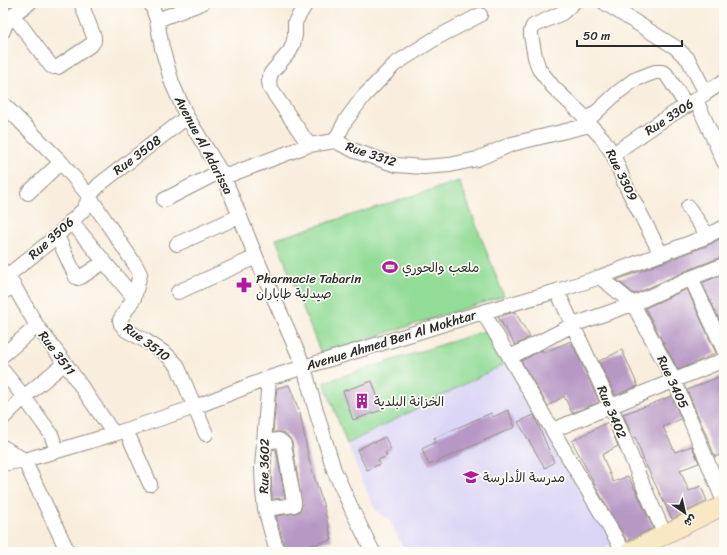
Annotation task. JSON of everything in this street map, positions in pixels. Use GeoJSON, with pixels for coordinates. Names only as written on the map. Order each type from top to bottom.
{"type":"FeatureCollection","features":[{"type":"Feature","properties":{"kind":"street"},"geometry":{"type":"LineString","coordinates":[[3,30],[4,26],[12,15],[30,3]]}},
{"type":"Feature","properties":{"kind":"street"},"geometry":{"type":"LineString","coordinates":[[12,15],[51,66],[58,67],[92,44],[94,41],[94,37],[81,3]]}},
{"type":"Feature","properties":{"kind":"street","name":"Avenue Al Adarissa"},"geometry":{"type":"LineString","coordinates":[[151,3],[157,20],[162,48],[172,83],[187,117],[223,174],[256,257],[304,367],[334,470],[373,552]]}},
{"type":"Feature","properties":{"kind":"street"},"geometry":{"type":"LineString","coordinates":[[157,20],[202,3]]}},
{"type":"Feature","properties":{"kind":"street","name":"Rue 3309"},"geometry":{"type":"LineString","coordinates":[[573,3],[562,13],[533,26],[531,35],[539,69],[553,87],[589,122],[613,154],[625,184],[661,254]]}},
{"type":"Feature","properties":{"kind":"street"},"geometry":{"type":"LineString","coordinates":[[605,3],[675,47],[688,59],[696,99],[724,162]]}},
{"type":"Feature","properties":{"kind":"street"},"geometry":{"type":"LineString","coordinates":[[304,7],[295,22],[295,35],[290,51],[271,73],[269,81],[270,88],[309,145]]}},
{"type":"Feature","properties":{"kind":"street"},"geometry":{"type":"LineString","coordinates":[[335,141],[346,120],[362,98],[395,64],[436,38],[480,15]]}},
{"type":"Feature","properties":{"kind":"street"},"geometry":{"type":"LineString","coordinates":[[589,122],[618,93],[634,80],[655,72],[662,72],[666,74],[696,99]]}},
{"type":"Feature","properties":{"kind":"street","name":"Rue 3306"},"geometry":{"type":"LineString","coordinates":[[613,154],[724,81]]}},
{"type":"Feature","properties":{"kind":"street","name":"Rue 3510"},"geometry":{"type":"LineString","coordinates":[[3,104],[61,162],[89,196],[139,271],[134,298],[120,320],[121,324],[126,330],[166,354],[177,366],[195,407]]}},
{"type":"Feature","properties":{"kind":"street","name":"Rue 3508"},"geometry":{"type":"LineString","coordinates":[[89,196],[111,175],[187,117]]}},
{"type":"Feature","properties":{"kind":"street","name":"Rue 3312"},"geometry":{"type":"LineString","coordinates":[[164,200],[223,174],[309,145],[335,141],[355,151],[396,164],[424,167],[450,165],[477,159],[512,144],[589,122]]}},
{"type":"Feature","properties":{"kind":"street"},"geometry":{"type":"LineString","coordinates":[[28,192],[61,162]]}},
{"type":"Feature","properties":{"kind":"street","name":"Rue 3506"},"geometry":{"type":"LineString","coordinates":[[7,281],[57,236],[84,209],[89,196]]}},
{"type":"Feature","properties":{"kind":"street"},"geometry":{"type":"LineString","coordinates":[[688,207],[708,236]]}},
{"type":"Feature","properties":{"kind":"street"},"geometry":{"type":"LineString","coordinates":[[177,244],[240,216]]}},
{"type":"Feature","properties":{"kind":"street"},"geometry":{"type":"LineString","coordinates":[[72,221],[134,298]]}},
{"type":"Feature","properties":{"kind":"street","name":"Avenue Ahmed Ben Al Mokhtar"},"geometry":{"type":"LineString","coordinates":[[3,464],[57,451],[120,432],[195,407],[269,378],[600,277],[708,236],[724,227]]}},
{"type":"Feature","properties":{"kind":"street"},"geometry":{"type":"LineString","coordinates":[[57,236],[76,277],[81,277],[104,262]]}},
{"type":"Feature","properties":{"kind":"street"},"geometry":{"type":"LineString","coordinates":[[178,292],[256,257]]}},
{"type":"Feature","properties":{"kind":"street"},"geometry":{"type":"LineString","coordinates":[[510,357],[573,325],[633,304],[724,265]]}},
{"type":"Feature","properties":{"kind":"street","name":"Rue 3405"},"geometry":{"type":"LineString","coordinates":[[600,277],[633,304],[674,380],[724,504]]}},
{"type":"Feature","properties":{"kind":"street"},"geometry":{"type":"LineString","coordinates":[[691,278],[724,350]]}},
{"type":"Feature","properties":{"kind":"street","name":"Rue 3511"},"geometry":{"type":"LineString","coordinates":[[7,281],[37,326],[120,432],[150,484]]}},
{"type":"Feature","properties":{"kind":"street","name":"Rue 3402"},"geometry":{"type":"LineString","coordinates":[[557,291],[611,407],[665,535]]}},
{"type":"Feature","properties":{"kind":"street"},"geometry":{"type":"LineString","coordinates":[[483,312],[624,552]]}},
{"type":"Feature","properties":{"kind":"street"},"geometry":{"type":"LineString","coordinates":[[3,356],[37,326]]}},
{"type":"Feature","properties":{"kind":"street"},"geometry":{"type":"LineString","coordinates":[[553,430],[724,360]]}},
{"type":"Feature","properties":{"kind":"street"},"geometry":{"type":"LineString","coordinates":[[3,418],[24,397],[66,363]]}},
{"type":"Feature","properties":{"kind":"street"},"geometry":{"type":"LineString","coordinates":[[3,371],[51,434],[57,451]]}},
{"type":"Feature","properties":{"kind":"street","name":"Rue 3602"},"geometry":{"type":"LineString","coordinates":[[269,378],[262,468],[263,492],[265,509],[277,552]]}},
{"type":"Feature","properties":{"kind":"street"},"geometry":{"type":"LineString","coordinates":[[195,407],[206,434]]}},
{"type":"Feature","properties":{"kind":"street"},"geometry":{"type":"LineString","coordinates":[[264,442],[279,440],[284,444],[294,502],[294,505],[265,509]]}},
{"type":"Feature","properties":{"kind":"street"},"geometry":{"type":"LineString","coordinates":[[3,447],[24,460],[68,552]]}},
{"type":"Feature","properties":{"kind":"street"},"geometry":{"type":"LineString","coordinates":[[630,552],[724,504]]}},
{"type":"Feature","properties":{"kind":"shaded area"},"geometry":{"type":"Polygon","coordinates":[[[3,3],[41,3],[3,30],[3,3]]]}},
{"type":"Feature","properties":{"kind":"shaded area","name":"مدرسة الأدارسة"},"geometry":{"type":"Polygon","coordinates":[[[510,361],[619,541],[598,552],[405,552],[389,519],[375,510],[347,444],[510,361]]]}},
{"type":"Feature","properties":{"kind":"green space","name":"ملعب والحوري"},"geometry":{"type":"Polygon","coordinates":[[[459,181],[504,296],[321,354],[276,239],[459,181]]]}},
{"type":"Feature","properties":{"kind":"green space"},"geometry":{"type":"Polygon","coordinates":[[[494,328],[510,361],[347,444],[324,382],[494,328]]]}},
{"type":"Feature","properties":{"kind":"building"},"geometry":{"type":"Polygon","coordinates":[[[724,237],[724,257],[688,270],[637,293],[634,294],[617,280],[706,246],[724,237]]]}},
{"type":"Feature","properties":{"kind":"building"},"geometry":{"type":"Polygon","coordinates":[[[724,274],[724,330],[702,283],[724,274]]]}},
{"type":"Feature","properties":{"kind":"building"},"geometry":{"type":"Polygon","coordinates":[[[687,289],[716,353],[678,370],[645,308],[687,289]]]}},
{"type":"Feature","properties":{"kind":"building"},"geometry":{"type":"Polygon","coordinates":[[[515,312],[530,337],[515,345],[498,317],[515,312]]]}},
{"type":"Feature","properties":{"kind":"building"},"geometry":{"type":"Polygon","coordinates":[[[571,341],[599,402],[572,413],[564,396],[548,406],[521,361],[542,350],[543,353],[571,341]]]}},
{"type":"Feature","properties":{"kind":"building"},"geometry":{"type":"Polygon","coordinates":[[[622,350],[638,386],[615,395],[599,361],[622,350]]]}},
{"type":"Feature","properties":{"kind":"building"},"geometry":{"type":"Polygon","coordinates":[[[724,375],[724,453],[715,457],[687,390],[724,375]]]}},
{"type":"Feature","properties":{"kind":"building","name":"الخزانة البلدية"},"geometry":{"type":"Polygon","coordinates":[[[372,381],[382,410],[353,420],[343,391],[372,381]]]}},
{"type":"Feature","properties":{"kind":"building"},"geometry":{"type":"Polygon","coordinates":[[[289,385],[300,413],[309,460],[323,504],[332,540],[308,546],[285,548],[276,516],[299,512],[302,505],[292,442],[284,433],[273,432],[277,388],[289,385]]]}},
{"type":"Feature","properties":{"kind":"building"},"geometry":{"type":"Polygon","coordinates":[[[671,396],[681,419],[663,427],[675,452],[692,446],[699,463],[680,470],[689,491],[701,486],[707,501],[672,519],[623,414],[671,396]]]}},
{"type":"Feature","properties":{"kind":"building"},"geometry":{"type":"Polygon","coordinates":[[[508,410],[515,427],[429,465],[422,449],[436,442],[434,438],[491,413],[493,417],[508,410]]]}},
{"type":"Feature","properties":{"kind":"building"},"geometry":{"type":"Polygon","coordinates":[[[534,415],[554,462],[545,468],[518,422],[534,415]]]}},
{"type":"Feature","properties":{"kind":"building"},"geometry":{"type":"Polygon","coordinates":[[[608,422],[618,446],[602,455],[613,482],[628,476],[653,528],[627,541],[598,491],[572,441],[608,422]]]}},
{"type":"Feature","properties":{"kind":"building"},"geometry":{"type":"Polygon","coordinates":[[[385,437],[391,450],[385,453],[387,456],[378,460],[380,464],[367,470],[357,450],[385,437]]]}},
{"type":"Feature","properties":{"kind":"building"},"geometry":{"type":"Polygon","coordinates":[[[276,449],[285,498],[272,499],[272,450],[276,449]]]}},
{"type":"Feature","properties":{"kind":"place","name":"ملعب والحوري"},"geometry":{"type":"Point","coordinates":[390,267]}},
{"type":"Feature","properties":{"kind":"place","name":"Pharmacie Tabarin صيدلية طاباران"},"geometry":{"type":"Point","coordinates":[244,285]}},
{"type":"Feature","properties":{"kind":"place","name":"الخزانة البلدية"},"geometry":{"type":"Point","coordinates":[362,401]}},
{"type":"Feature","properties":{"kind":"place","name":"مدرسة الأدارسة"},"geometry":{"type":"Point","coordinates":[471,477]}}]}
